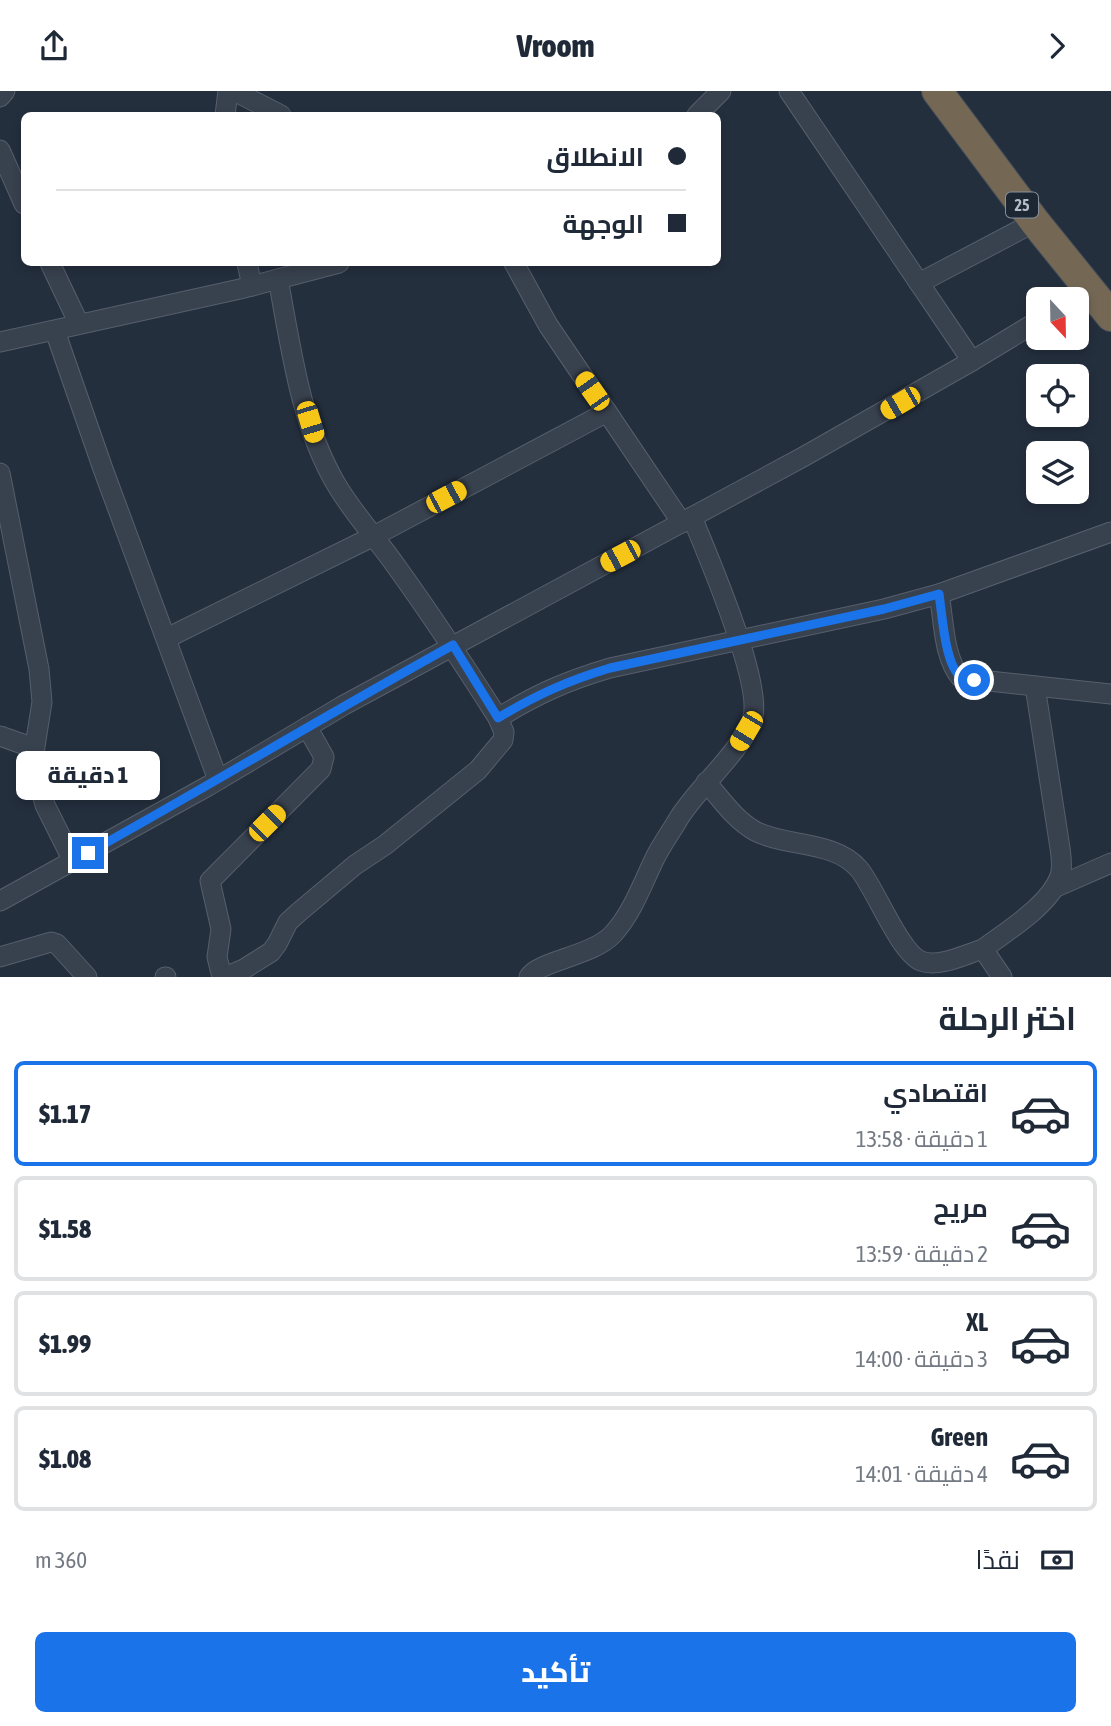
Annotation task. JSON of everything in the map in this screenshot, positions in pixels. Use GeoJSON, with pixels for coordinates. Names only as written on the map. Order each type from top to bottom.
{"type":"FeatureCollection","features":[{"type":"Feature","properties":{"kind":"highway","name":"25"},"geometry":{"type":"LineString","coordinates":[[937,91],[1035,222],[1077,287]]}},
{"type":"Feature","properties":{"kind":"highway","name":"25"},"geometry":{"type":"LineString","coordinates":[[1089,300],[1111,316]]}},
{"type":"Feature","properties":{"kind":"street"},"geometry":{"type":"LineString","coordinates":[[0,97],[5,91]]}},
{"type":"Feature","properties":{"kind":"street"},"geometry":{"type":"LineString","coordinates":[[225,112],[228,91]]}},
{"type":"Feature","properties":{"kind":"street"},"geometry":{"type":"LineString","coordinates":[[234,91],[275,112]]}},
{"type":"Feature","properties":{"kind":"street"},"geometry":{"type":"LineString","coordinates":[[700,112],[721,91]]}},
{"type":"Feature","properties":{"kind":"street"},"geometry":{"type":"LineString","coordinates":[[789,91],[972,362]]}},
{"type":"Feature","properties":{"kind":"street"},"geometry":{"type":"LineString","coordinates":[[0,150],[21,197]]}},
{"type":"Feature","properties":{"kind":"street"},"geometry":{"type":"LineString","coordinates":[[919,283],[1035,222]]}},
{"type":"Feature","properties":{"kind":"street"},"geometry":{"type":"LineString","coordinates":[[51,266],[79,324]]}},
{"type":"Feature","properties":{"kind":"street"},"geometry":{"type":"LineString","coordinates":[[248,266],[252,286]]}},
{"type":"Feature","properties":{"kind":"street"},"geometry":{"type":"LineString","coordinates":[[0,342],[252,286],[328,266]]}},
{"type":"Feature","properties":{"kind":"street"},"geometry":{"type":"LineString","coordinates":[[516,266],[548,325],[607,412],[687,520],[752,678],[754,718],[738,743],[690,801],[662,846],[620,926],[608,940],[592,950],[538,968],[529,977]]}},
{"type":"Feature","properties":{"kind":"street"},"geometry":{"type":"LineString","coordinates":[[278,279],[293,356],[316,442],[336,484],[453,645],[504,732],[503,740],[478,770],[385,845],[355,865],[288,922],[271,952],[244,969],[224,977],[218,957],[221,929],[210,881],[321,769],[324,757],[307,727]]}},
{"type":"Feature","properties":{"kind":"street"},"geometry":{"type":"LineString","coordinates":[[0,901],[453,645],[803,457],[1026,328]]}},
{"type":"Feature","properties":{"kind":"street"},"geometry":{"type":"LineString","coordinates":[[55,331],[218,780]]}},
{"type":"Feature","properties":{"kind":"street"},"geometry":{"type":"LineString","coordinates":[[167,638],[374,535],[607,412]]}},
{"type":"Feature","properties":{"kind":"street"},"geometry":{"type":"LineString","coordinates":[[0,473],[39,669],[40,723],[33,759],[45,805],[73,861]]}},
{"type":"Feature","properties":{"kind":"street"},"geometry":{"type":"LineString","coordinates":[[498,718],[566,681],[610,668],[939,594],[1111,532]]}},
{"type":"Feature","properties":{"kind":"street"},"geometry":{"type":"LineString","coordinates":[[939,594],[950,655],[961,678],[1111,694]]}},
{"type":"Feature","properties":{"kind":"street"},"geometry":{"type":"LineString","coordinates":[[706,782],[742,822],[758,833],[845,857],[859,869],[900,938],[918,960],[930,963],[983,949],[1037,907],[1054,888],[1062,873],[1035,686]]}},
{"type":"Feature","properties":{"kind":"street"},"geometry":{"type":"LineString","coordinates":[[0,736],[34,748]]}},
{"type":"Feature","properties":{"kind":"street"},"geometry":{"type":"LineString","coordinates":[[1054,888],[1111,863]]}},
{"type":"Feature","properties":{"kind":"street"},"geometry":{"type":"LineString","coordinates":[[0,957],[51,942],[57,944],[87,977]]}},
{"type":"Feature","properties":{"kind":"street"},"geometry":{"type":"LineString","coordinates":[[983,949],[1002,977]]}},
{"type":"Feature","properties":{"kind":"route"},"geometry":{"type":"LineString","coordinates":[[88,853],[453,645],[498,718],[566,681],[610,668],[884,609],[939,594],[950,655],[956,671],[961,678],[974,680]]}}]}
